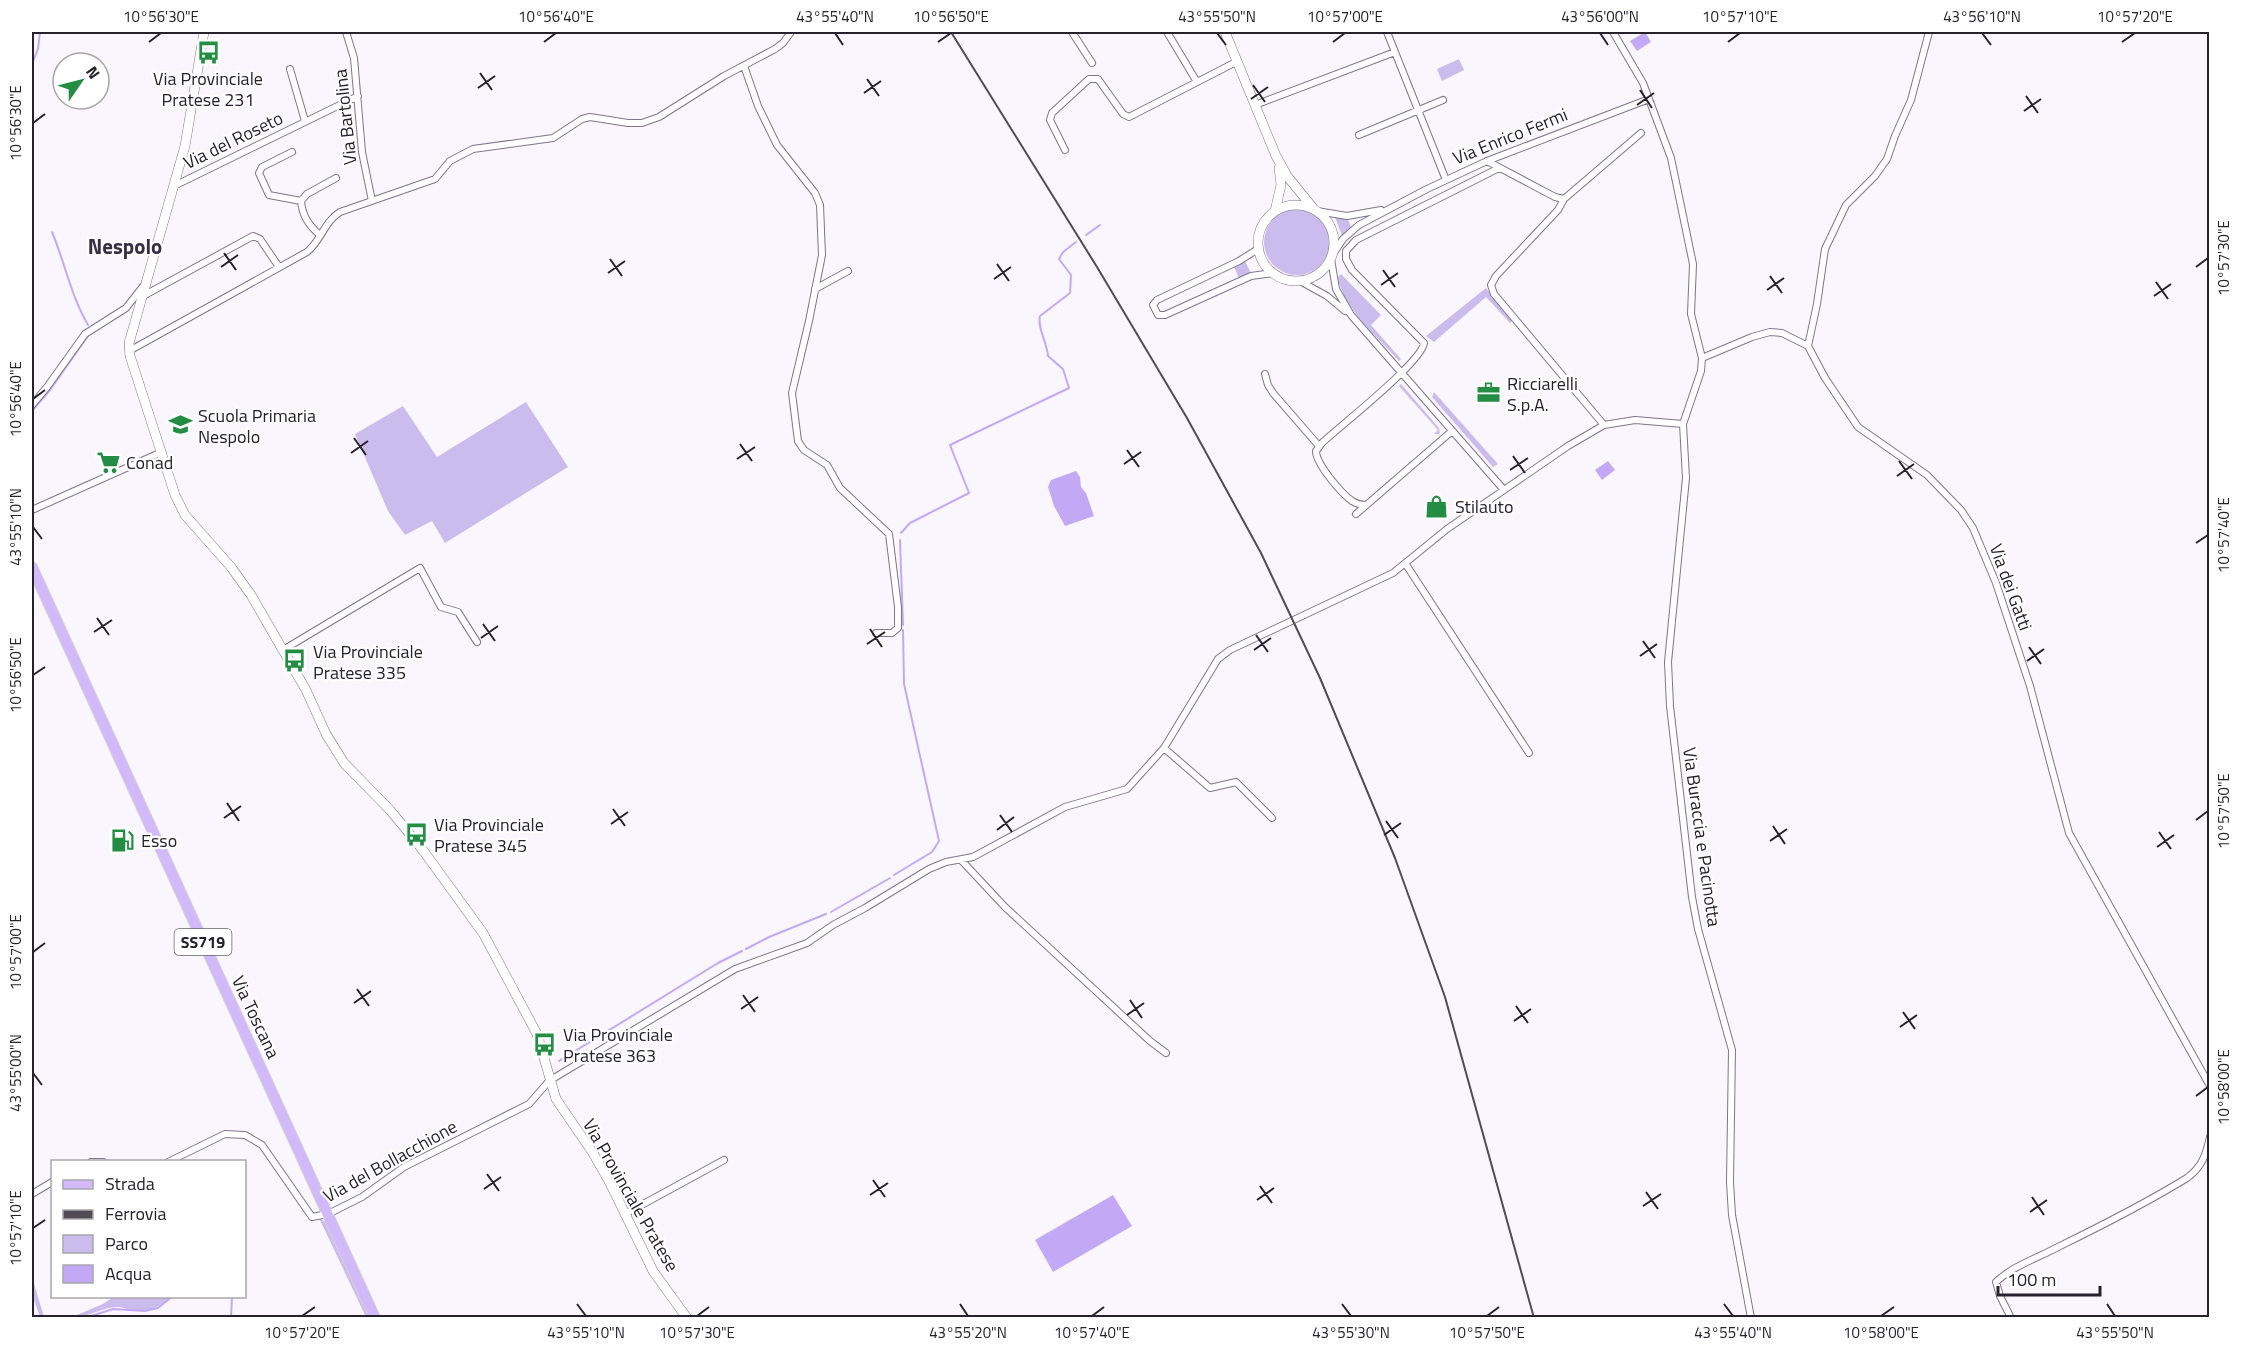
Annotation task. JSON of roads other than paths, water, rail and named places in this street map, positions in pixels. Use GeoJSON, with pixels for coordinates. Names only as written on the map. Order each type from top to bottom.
{"type":"FeatureCollection","features":[{"type":"Feature","properties":{"kind":"main road","name":"Via Toscana"},"geometry":{"type":"LineString","coordinates":[[32,567],[375,1317]]}},
{"type":"Feature","properties":{"kind":"street","name":"Via Provinciale Pratese"},"geometry":{"type":"LineString","coordinates":[[204,32],[192,111],[174,186],[130,338],[129,351],[175,495],[185,515],[231,567],[306,690],[340,758],[390,810],[483,933],[537,1034],[556,1099],[592,1153],[653,1271],[687,1317]]}},
{"type":"Feature","properties":{"kind":"street","name":"Via Bartolina"},"geometry":{"type":"LineString","coordinates":[[346,32],[354,58],[363,162],[372,201]]}},
{"type":"Feature","properties":{"kind":"street"},"geometry":{"type":"LineString","coordinates":[[129,351],[309,250],[336,214],[435,179],[450,161],[472,149],[554,138],[582,119],[590,117],[628,123],[642,123],[651,120],[779,46],[791,32]]}},
{"type":"Feature","properties":{"kind":"street"},"geometry":{"type":"LineString","coordinates":[[1072,32],[1092,63]]}},
{"type":"Feature","properties":{"kind":"street"},"geometry":{"type":"LineString","coordinates":[[1167,32],[1197,82]]}},
{"type":"Feature","properties":{"kind":"street"},"geometry":{"type":"LineString","coordinates":[[1226,32],[1276,156],[1292,183],[1326,218],[1332,230],[1335,240],[1332,256],[1336,289],[1351,315],[1504,490]]}},
{"type":"Feature","properties":{"kind":"street"},"geometry":{"type":"LineString","coordinates":[[1388,32],[1417,111],[1446,180]]}},
{"type":"Feature","properties":{"kind":"street"},"geometry":{"type":"LineString","coordinates":[[1613,32],[1635,66],[1670,153],[1693,264],[1691,315],[1702,358],[1765,333],[1782,333],[1808,346],[1825,249],[1846,205],[1875,176],[1887,159],[1894,136],[1911,100],[1929,32]]}},
{"type":"Feature","properties":{"kind":"street"},"geometry":{"type":"LineString","coordinates":[[1255,105],[1395,52]]}},
{"type":"Feature","properties":{"kind":"street"},"geometry":{"type":"LineString","coordinates":[[1065,150],[1050,120],[1052,113],[1089,79],[1098,79],[1127,117],[1238,61]]}},
{"type":"Feature","properties":{"kind":"street"},"geometry":{"type":"LineString","coordinates":[[744,66],[758,106],[773,138],[784,155],[809,184],[819,201],[823,249],[793,386],[792,399],[796,433],[804,450],[825,462],[840,488],[890,534],[898,628],[892,633],[876,633]]}},
{"type":"Feature","properties":{"kind":"street","name":"Via del Roseto"},"geometry":{"type":"LineString","coordinates":[[290,69],[305,121]]}},
{"type":"Feature","properties":{"kind":"street","name":"Via del Roseto"},"geometry":{"type":"LineString","coordinates":[[174,186],[358,96]]}},
{"type":"Feature","properties":{"kind":"street","name":"Via Enrico Fermi"},"geometry":{"type":"LineString","coordinates":[[1385,210],[1487,162],[1649,99]]}},
{"type":"Feature","properties":{"kind":"street"},"geometry":{"type":"LineString","coordinates":[[1359,135],[1443,100]]}},
{"type":"Feature","properties":{"kind":"street"},"geometry":{"type":"LineString","coordinates":[[1641,133],[1564,200],[1558,210],[1496,276],[1491,289],[1604,425],[1635,420],[1683,424]]}},
{"type":"Feature","properties":{"kind":"street"},"geometry":{"type":"LineString","coordinates":[[292,152],[266,164],[260,168],[259,173],[269,195],[301,201]]}},
{"type":"Feature","properties":{"kind":"street"},"geometry":{"type":"LineString","coordinates":[[1275,211],[1281,185],[1276,156]]}},
{"type":"Feature","properties":{"kind":"street"},"geometry":{"type":"LineString","coordinates":[[1487,162],[1564,200]]}},
{"type":"Feature","properties":{"kind":"street"},"geometry":{"type":"LineString","coordinates":[[1366,505],[1352,501],[1320,465],[1315,453],[1319,446],[1401,373],[1422,350],[1424,343],[1352,270],[1346,260],[1348,248],[1356,240],[1499,168]]}},
{"type":"Feature","properties":{"kind":"street"},"geometry":{"type":"LineString","coordinates":[[320,235],[307,222],[301,201],[307,194],[336,178]]}},
{"type":"Feature","properties":{"kind":"street"},"geometry":{"type":"LineString","coordinates":[[1293,204],[1347,216],[1385,210],[1352,231],[1319,274],[1300,281],[1287,280],[1273,273],[1263,261],[1258,249],[1258,235],[1262,226],[1275,211],[1293,204]]}},
{"type":"Feature","properties":{"kind":"street"},"geometry":{"type":"LineString","coordinates":[[141,297],[253,236],[261,239],[279,267]]}},
{"type":"Feature","properties":{"kind":"street"},"geometry":{"type":"LineString","coordinates":[[1258,249],[1239,261],[1157,300],[1153,305],[1155,312],[1158,315],[1165,315],[1247,277],[1273,273]]}},
{"type":"Feature","properties":{"kind":"street"},"geometry":{"type":"LineString","coordinates":[[815,289],[848,271]]}},
{"type":"Feature","properties":{"kind":"street"},"geometry":{"type":"LineString","coordinates":[[1300,281],[1327,296],[1351,315]]}},
{"type":"Feature","properties":{"kind":"street"},"geometry":{"type":"LineString","coordinates":[[32,405],[85,334],[124,310],[144,285]]}},
{"type":"Feature","properties":{"kind":"street","name":"Via dei Gatti"},"geometry":{"type":"LineString","coordinates":[[1808,346],[1825,378],[1858,427],[1927,475],[1961,510],[1973,528],[1996,583],[2030,686],[2069,833],[2210,1086]]}},
{"type":"Feature","properties":{"kind":"street","name":"Via Buraccia e Pacinotta"},"geometry":{"type":"LineString","coordinates":[[1702,358],[1701,370],[1683,424],[1686,478],[1670,629],[1668,681],[1692,897],[1698,929],[1732,1050],[1731,1207],[1752,1317]]}},
{"type":"Feature","properties":{"kind":"street"},"geometry":{"type":"LineString","coordinates":[[1265,374],[1273,393],[1319,446]]}},
{"type":"Feature","properties":{"kind":"street","name":"Via del Bollacchione"},"geometry":{"type":"LineString","coordinates":[[170,1160],[225,1134],[244,1135],[262,1145],[312,1217],[328,1214],[367,1194],[404,1167],[529,1104],[549,1081],[735,969],[807,943],[833,925],[929,869],[946,862],[963,861],[984,853],[1065,807],[1127,789],[1164,748],[1218,658],[1230,650],[1390,574],[1447,529],[1568,446],[1604,425]]}},
{"type":"Feature","properties":{"kind":"street"},"geometry":{"type":"LineString","coordinates":[[1356,514],[1452,431]]}},
{"type":"Feature","properties":{"kind":"street"},"geometry":{"type":"LineString","coordinates":[[32,510],[162,452]]}},
{"type":"Feature","properties":{"kind":"street"},"geometry":{"type":"LineString","coordinates":[[1405,563],[1529,753]]}},
{"type":"Feature","properties":{"kind":"street"},"geometry":{"type":"LineString","coordinates":[[283,650],[420,568],[441,607],[459,612],[477,642]]}},
{"type":"Feature","properties":{"kind":"street"},"geometry":{"type":"LineString","coordinates":[[1164,748],[1210,788],[1236,782],[1272,818]]}},
{"type":"Feature","properties":{"kind":"street"},"geometry":{"type":"LineString","coordinates":[[963,861],[1005,907],[1150,1041],[1167,1053]]}},
{"type":"Feature","properties":{"kind":"street"},"geometry":{"type":"LineString","coordinates":[[2011,1317],[2000,1296],[1996,1282],[2009,1270],[2102,1225],[2187,1178],[2205,1158],[2210,1137]]}},
{"type":"Feature","properties":{"kind":"street"},"geometry":{"type":"LineString","coordinates":[[625,1214],[724,1160]]}},
{"type":"Feature","properties":{"kind":"street"},"geometry":{"type":"LineString","coordinates":[[32,1194],[51,1183]]}},
{"type":"Feature","properties":{"kind":"water"},"geometry":{"type":"Polygon","coordinates":[[[1645,32],[1651,42],[1637,51],[1630,41],[1645,32]]]}},
{"type":"Feature","properties":{"kind":"water"},"geometry":{"type":"Polygon","coordinates":[[[1608,461],[1615,470],[1602,480],[1595,470],[1608,461]]]}},
{"type":"Feature","properties":{"kind":"water"},"geometry":{"type":"Polygon","coordinates":[[[1076,471],[1094,516],[1065,526],[1054,506],[1048,487],[1051,480],[1076,471]]]}},
{"type":"Feature","properties":{"kind":"water"},"geometry":{"type":"Polygon","coordinates":[[[1113,1195],[1132,1226],[1053,1272],[1035,1240],[1113,1195]]]}},
{"type":"Feature","properties":{"kind":"waterway"},"geometry":{"type":"LineString","coordinates":[[32,64],[38,49],[40,32]]}},
{"type":"Feature","properties":{"kind":"waterway"},"geometry":{"type":"LineString","coordinates":[[1086,235],[1100,225]]}},
{"type":"Feature","properties":{"kind":"waterway"},"geometry":{"type":"LineString","coordinates":[[52,232],[77,303],[88,325]]}},
{"type":"Feature","properties":{"kind":"waterway"},"geometry":{"type":"LineString","coordinates":[[901,533],[910,523],[969,493],[950,445],[1069,388],[1063,369],[1048,356],[1039,320],[1040,316],[1070,293],[1071,275],[1059,259],[1063,252],[1076,242]]}},
{"type":"Feature","properties":{"kind":"waterway"},"geometry":{"type":"LineString","coordinates":[[32,411],[50,390],[88,336]]}},
{"type":"Feature","properties":{"kind":"waterway"},"geometry":{"type":"LineString","coordinates":[[900,540],[903,625]]}},
{"type":"Feature","properties":{"kind":"waterway"},"geometry":{"type":"LineString","coordinates":[[894,875],[932,852],[939,841],[904,684],[903,630]]}},
{"type":"Feature","properties":{"kind":"waterway"},"geometry":{"type":"LineString","coordinates":[[831,912],[890,878]]}},
{"type":"Feature","properties":{"kind":"waterway"},"geometry":{"type":"LineString","coordinates":[[746,949],[826,914]]}},
{"type":"Feature","properties":{"kind":"waterway"},"geometry":{"type":"LineString","coordinates":[[559,1061],[718,963],[742,951]]}},
{"type":"Feature","properties":{"kind":"waterway"},"geometry":{"type":"LineString","coordinates":[[85,1318],[113,1309],[145,1311],[158,1308],[170,1298]]}},
{"type":"Feature","properties":{"kind":"waterway"},"geometry":{"type":"LineString","coordinates":[[231,1318],[232,1298]]}},
{"type":"Feature","properties":{"kind":"railway"},"geometry":{"type":"LineString","coordinates":[[951,32],[1097,267],[1187,418],[1261,553],[1320,678],[1395,858],[1445,997],[1534,1318]]}},
{"type":"Feature","properties":{"kind":"place","name":"Via Provinciale Pratese 231"},"geometry":{"type":"Point","coordinates":[208,52]}},
{"type":"Feature","properties":{"kind":"place","name":"Ricciarelli S.p.A."},"geometry":{"type":"Point","coordinates":[1489,393]}},
{"type":"Feature","properties":{"kind":"place","name":"Scuola Primaria Nespolo"},"geometry":{"type":"Point","coordinates":[180,425]}},
{"type":"Feature","properties":{"kind":"place","name":"Conad"},"geometry":{"type":"Point","coordinates":[108,462]}},
{"type":"Feature","properties":{"kind":"place","name":"Stilauto"},"geometry":{"type":"Point","coordinates":[1437,506]}},
{"type":"Feature","properties":{"kind":"place","name":"Via Provinciale Pratese 335"},"geometry":{"type":"Point","coordinates":[295,661]}},
{"type":"Feature","properties":{"kind":"place","name":"Via Provinciale Pratese 345"},"geometry":{"type":"Point","coordinates":[416,834]}},
{"type":"Feature","properties":{"kind":"place","name":"Esso"},"geometry":{"type":"Point","coordinates":[123,840]}},
{"type":"Feature","properties":{"kind":"place","name":"Via Provinciale Pratese 363"},"geometry":{"type":"Point","coordinates":[545,1044]}},
{"type":"Feature","properties":{"kind":"district","name":"Nespolo"},"geometry":{"type":"Point","coordinates":[125,246]}}]}
